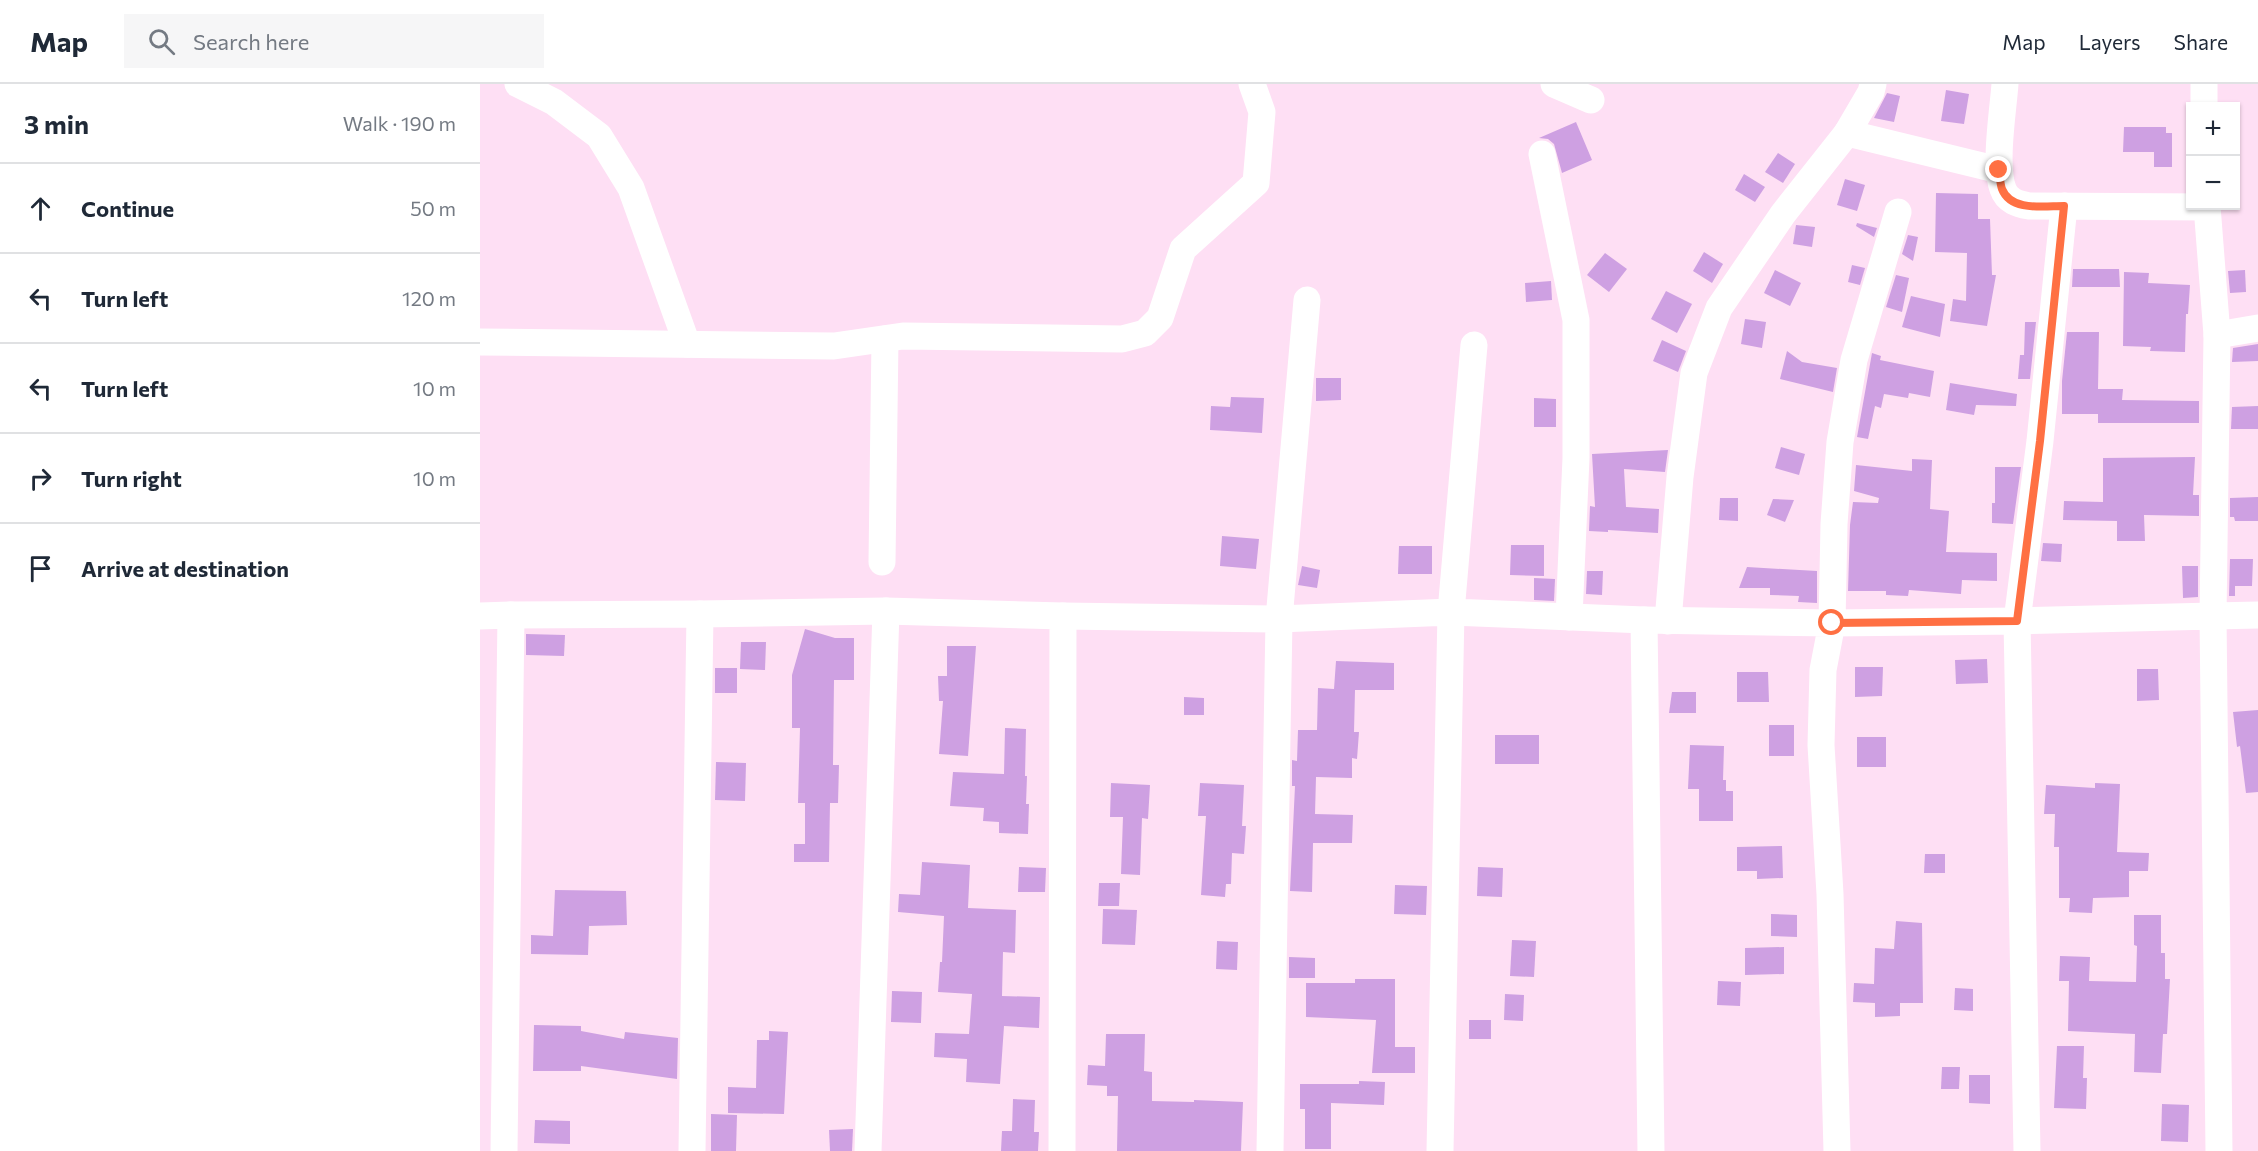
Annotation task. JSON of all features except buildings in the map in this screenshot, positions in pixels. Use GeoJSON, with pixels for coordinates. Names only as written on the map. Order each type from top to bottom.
{"type":"FeatureCollection","features":[{"type":"Feature","properties":{"kind":"street"},"geometry":{"type":"LineString","coordinates":[[518,84],[554,102],[599,136],[631,188],[687,344]]}},
{"type":"Feature","properties":{"kind":"street"},"geometry":{"type":"LineString","coordinates":[[480,342],[834,346],[903,336],[1122,339],[1145,333],[1160,318],[1183,249],[1256,183],[1262,112],[1252,84]]}},
{"type":"Feature","properties":{"kind":"street"},"geometry":{"type":"LineString","coordinates":[[1554,84],[1591,100]]}},
{"type":"Feature","properties":{"kind":"street"},"geometry":{"type":"LineString","coordinates":[[1652,1151],[1656,620],[1680,477],[1694,373],[1719,308],[1783,214],[1847,133],[1873,84]]}},
{"type":"Feature","properties":{"kind":"street"},"geometry":{"type":"LineString","coordinates":[[2005,84],[1999,170],[2003,191],[2015,203],[2029,206],[2186,206]]}},
{"type":"Feature","properties":{"kind":"street"},"geometry":{"type":"LineString","coordinates":[[2204,84],[2204,102]]}},
{"type":"Feature","properties":{"kind":"street"},"geometry":{"type":"LineString","coordinates":[[1847,133],[1999,170]]}},
{"type":"Feature","properties":{"kind":"street"},"geometry":{"type":"LineString","coordinates":[[1542,154],[1576,320],[1576,458],[1569,617]]}},
{"type":"Feature","properties":{"kind":"street"},"geometry":{"type":"LineString","coordinates":[[2027,1151],[2017,621],[2040,441],[2064,206]]}},
{"type":"Feature","properties":{"kind":"street"},"geometry":{"type":"LineString","coordinates":[[2207,210],[2217,335],[2213,616],[2219,1151]]}},
{"type":"Feature","properties":{"kind":"street"},"geometry":{"type":"LineString","coordinates":[[1837,1151],[1830,894],[1821,745],[1823,670],[1832,623],[1834,524],[1840,442],[1854,360],[1898,212]]}},
{"type":"Feature","properties":{"kind":"street"},"geometry":{"type":"LineString","coordinates":[[1270,1151],[1279,619],[1307,300]]}},
{"type":"Feature","properties":{"kind":"street"},"geometry":{"type":"LineString","coordinates":[[2217,335],[2258,328]]}},
{"type":"Feature","properties":{"kind":"street"},"geometry":{"type":"LineString","coordinates":[[882,562],[885,339]]}},
{"type":"Feature","properties":{"kind":"street"},"geometry":{"type":"LineString","coordinates":[[1440,1151],[1451,612],[1474,345]]}},
{"type":"Feature","properties":{"kind":"street"},"geometry":{"type":"LineString","coordinates":[[480,616],[886,611],[1279,619],[1451,612],[1656,620],[1832,623],[2258,615]]}},
{"type":"Feature","properties":{"kind":"street"},"geometry":{"type":"LineString","coordinates":[[868,1151],[886,611]]}},
{"type":"Feature","properties":{"kind":"street"},"geometry":{"type":"LineString","coordinates":[[692,1151],[700,614]]}},
{"type":"Feature","properties":{"kind":"street"},"geometry":{"type":"LineString","coordinates":[[504,1151],[511,615]]}},
{"type":"Feature","properties":{"kind":"street"},"geometry":{"type":"LineString","coordinates":[[1062,1151],[1063,616]]}},
{"type":"Feature","properties":{"kind":"route"},"geometry":{"type":"LineString","coordinates":[[1832,623],[2017,621],[2040,441],[2064,206],[2029,206],[2015,203],[2003,191],[1999,170]]}}]}
